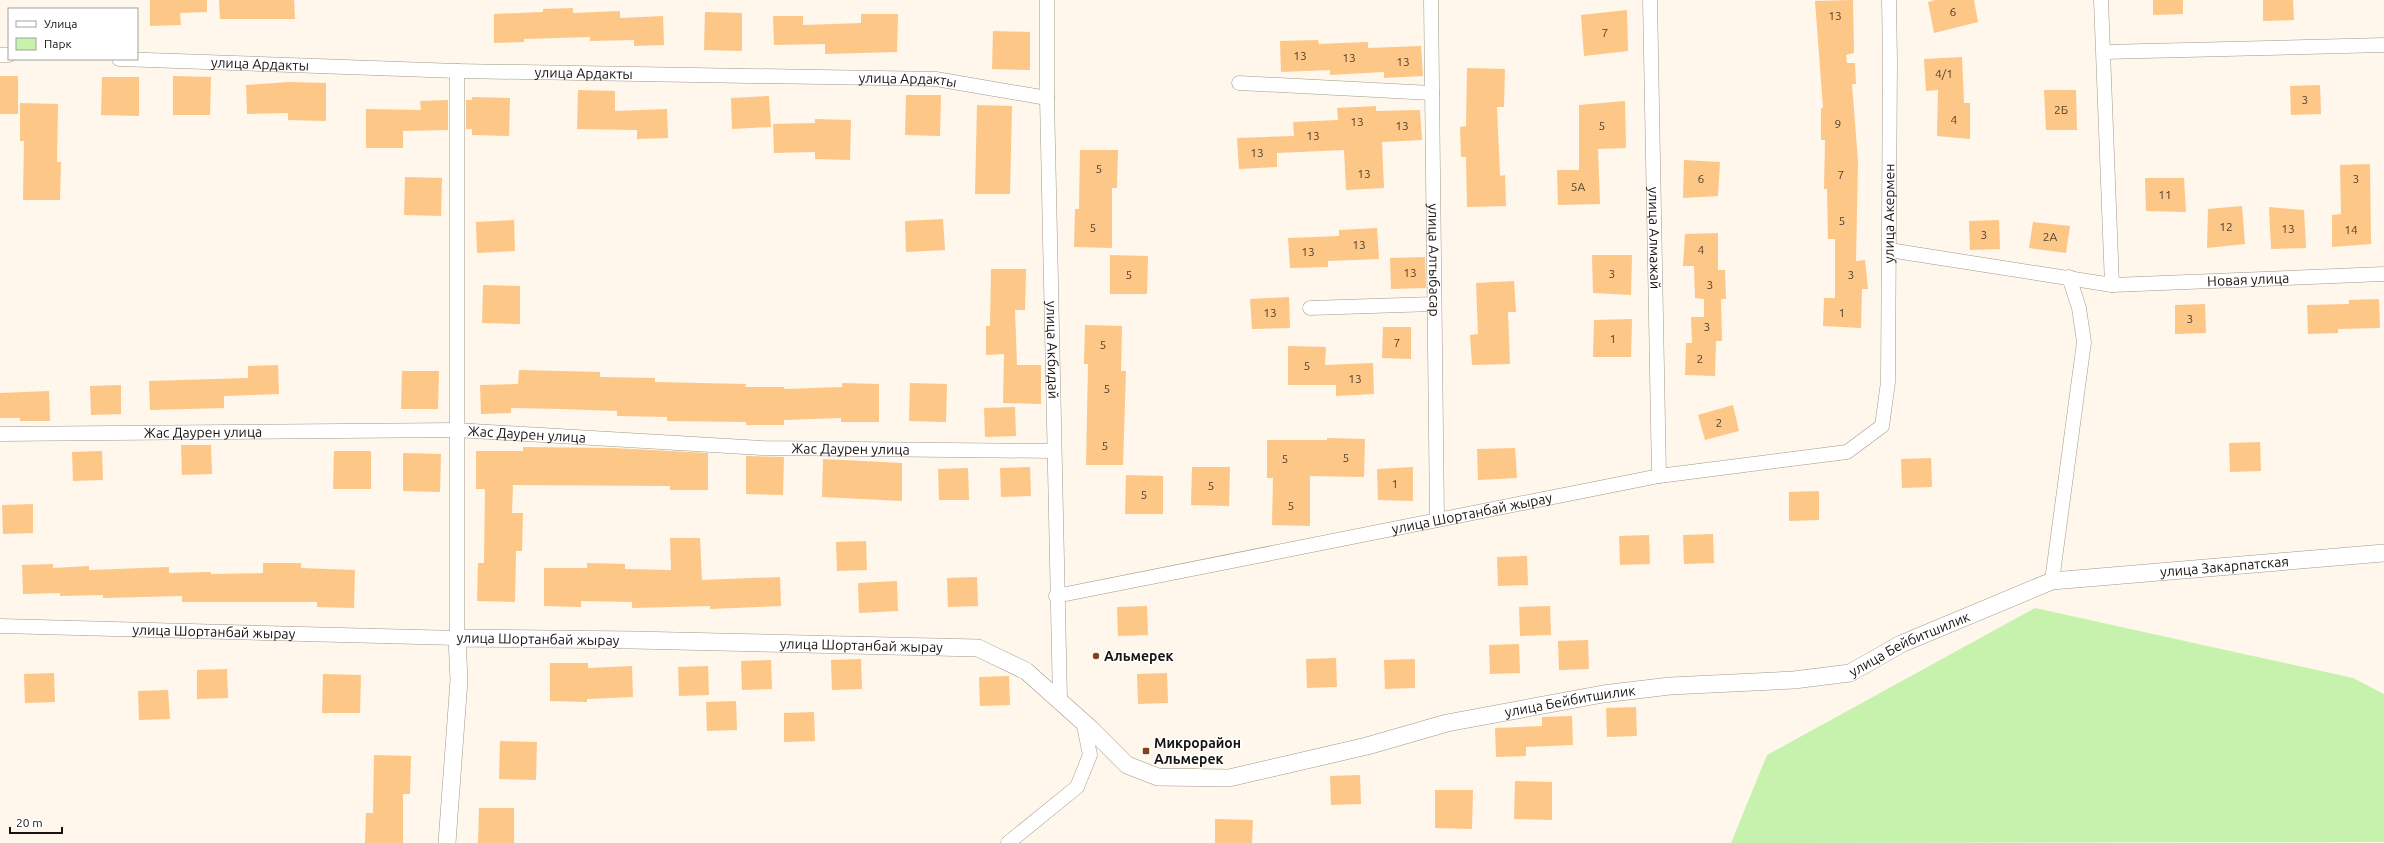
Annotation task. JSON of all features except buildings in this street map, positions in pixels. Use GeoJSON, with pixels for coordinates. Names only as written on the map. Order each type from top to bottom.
{"type":"FeatureCollection","features":[{"type":"Feature","properties":{"kind":"street","name":"улица Акбидай"},"geometry":{"type":"LineString","coordinates":[[1047,0],[1047,98],[1053,451],[1060,700]]}},
{"type":"Feature","properties":{"kind":"street","name":"улица Алтыбасар"},"geometry":{"type":"LineString","coordinates":[[1431,0],[1437,520]]}},
{"type":"Feature","properties":{"kind":"street","name":"улица Алмажай"},"geometry":{"type":"LineString","coordinates":[[1650,0],[1659,476]]}},
{"type":"Feature","properties":{"kind":"street","name":"улица Акермен"},"geometry":{"type":"LineString","coordinates":[[1882,426],[1888,382],[1889,0]]}},
{"type":"Feature","properties":{"kind":"street"},"geometry":{"type":"LineString","coordinates":[[2101,0],[2112,285]]}},
{"type":"Feature","properties":{"kind":"street"},"geometry":{"type":"LineString","coordinates":[[2104,52],[2384,45]]}},
{"type":"Feature","properties":{"kind":"street","name":"улица Ардакты"},"geometry":{"type":"LineString","coordinates":[[138,60],[457,71],[936,80],[1047,98]]}},
{"type":"Feature","properties":{"kind":"street"},"geometry":{"type":"LineString","coordinates":[[447,843],[459,680],[457,638],[456,430],[457,71]]}},
{"type":"Feature","properties":{"kind":"street"},"geometry":{"type":"LineString","coordinates":[[1239,83],[1432,92]]}},
{"type":"Feature","properties":{"kind":"street","name":"Новая улица"},"geometry":{"type":"LineString","coordinates":[[1889,250],[2069,277],[2112,285],[2384,274]]}},
{"type":"Feature","properties":{"kind":"street"},"geometry":{"type":"LineString","coordinates":[[2058,580],[2084,342],[2079,308],[2069,277]]}},
{"type":"Feature","properties":{"kind":"street"},"geometry":{"type":"LineString","coordinates":[[1310,308],[1434,304]]}},
{"type":"Feature","properties":{"kind":"street","name":"улица Шортанбай жырау"},"geometry":{"type":"LineString","coordinates":[[1056,596],[1659,476],[1846,452],[1882,426]]}},
{"type":"Feature","properties":{"kind":"street","name":"Жас Даурен улица"},"geometry":{"type":"LineString","coordinates":[[0,434],[456,430],[762,448],[1053,451]]}},
{"type":"Feature","properties":{"kind":"street","name":"улица Закарпатская"},"geometry":{"type":"LineString","coordinates":[[2058,580],[2384,553]]}},
{"type":"Feature","properties":{"kind":"street","name":"улица Бейбитшилик"},"geometry":{"type":"LineString","coordinates":[[1060,700],[1127,765],[1158,777],[1229,778],[1367,746],[1447,724],[1603,694],[1670,686],[1794,680],[1850,673],[1901,644],[2058,580]]}},
{"type":"Feature","properties":{"kind":"street","name":"улица Шортанбай жырау"},"geometry":{"type":"LineString","coordinates":[[0,626],[457,638],[633,640],[978,648],[1026,671],[1060,700]]}},
{"type":"Feature","properties":{"kind":"street"},"geometry":{"type":"LineString","coordinates":[[1008,843],[1077,787],[1090,755],[1083,721]]}},
{"type":"Feature","properties":{"kind":"green space"},"geometry":{"type":"Polygon","coordinates":[[[2035,608],[2353,678],[2384,694],[2384,842],[1731,843],[1767,755],[2035,608]]]}},
{"type":"Feature","properties":{"kind":"place","name":"Альмерек"},"geometry":{"type":"Point","coordinates":[1096,656]}},
{"type":"Feature","properties":{"kind":"place","name":"Микрорайон Альмерек"},"geometry":{"type":"Point","coordinates":[1146,751]}}]}
